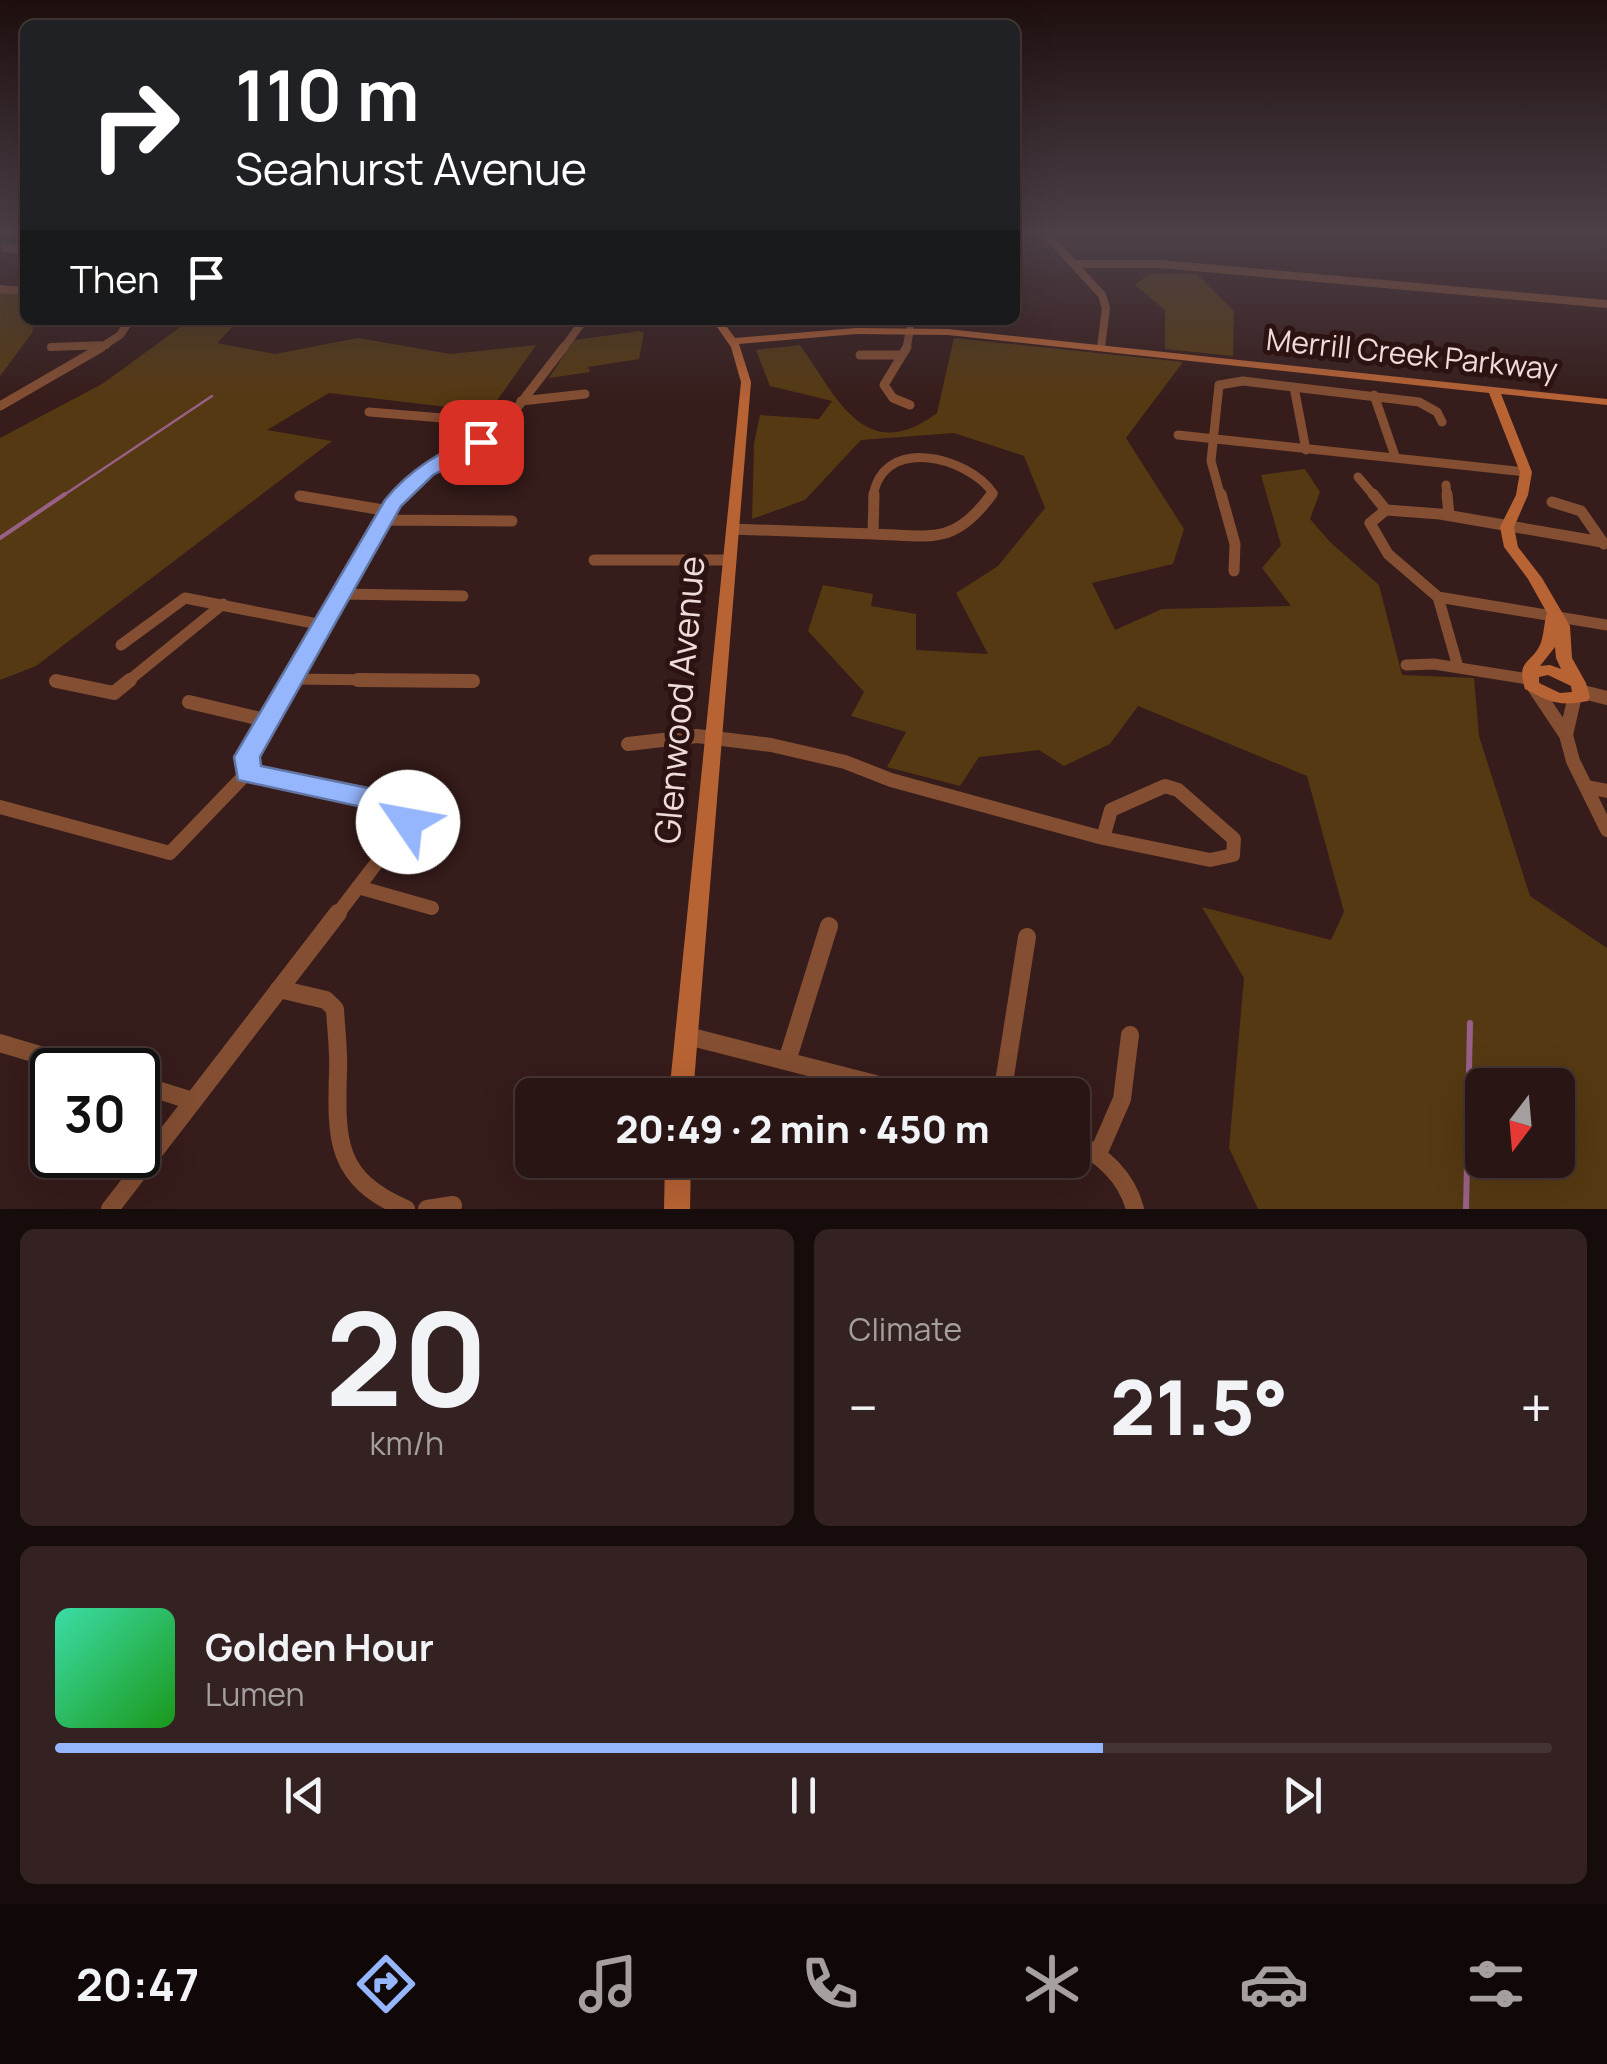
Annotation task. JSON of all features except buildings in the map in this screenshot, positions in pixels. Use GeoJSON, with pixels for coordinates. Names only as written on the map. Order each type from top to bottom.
{"type":"FeatureCollection","features":[{"type":"Feature","properties":{"kind":"street"},"geometry":{"type":"LineString","coordinates":[[1096,288],[1106,308],[1101,347]]}},
{"type":"Feature","properties":{"kind":"street"},"geometry":{"type":"LineString","coordinates":[[1433,288],[1607,304]]}},
{"type":"Feature","properties":{"kind":"street"},"geometry":{"type":"LineString","coordinates":[[0,406],[106,346],[127,325]]}},
{"type":"Feature","properties":{"kind":"street"},"geometry":{"type":"LineString","coordinates":[[0,807],[170,853],[248,773],[247,757],[265,720],[407,485],[496,433],[582,325]]}},
{"type":"Feature","properties":{"kind":"street","name":"Glenwood Avenue"},"geometry":{"type":"LineString","coordinates":[[682,1078],[746,382],[733,341],[721,325]]}},
{"type":"Feature","properties":{"kind":"street"},"geometry":{"type":"LineString","coordinates":[[910,330],[906,350],[884,385],[893,398],[910,405]]}},
{"type":"Feature","properties":{"kind":"street","name":"Merrill Creek Parkway"},"geometry":{"type":"LineString","coordinates":[[733,341],[910,330],[1607,402]]}},
{"type":"Feature","properties":{"kind":"street"},"geometry":{"type":"LineString","coordinates":[[51,347],[106,346]]}},
{"type":"Feature","properties":{"kind":"street"},"geometry":{"type":"LineString","coordinates":[[860,356],[900,356]]}},
{"type":"Feature","properties":{"kind":"street"},"geometry":{"type":"LineString","coordinates":[[1234,571],[1235,544],[1210,462],[1219,385],[1232,382],[1294,387],[1419,402],[1438,412],[1442,422]]}},
{"type":"Feature","properties":{"kind":"street"},"geometry":{"type":"LineString","coordinates":[[1294,387],[1306,450]]}},
{"type":"Feature","properties":{"kind":"street"},"geometry":{"type":"LineString","coordinates":[[1492,388],[1526,472],[1522,495],[1507,527],[1511,547],[1535,578],[1562,626],[1564,658],[1577,691],[1566,736]]}},
{"type":"Feature","properties":{"kind":"street"},"geometry":{"type":"LineString","coordinates":[[521,401],[585,394]]}},
{"type":"Feature","properties":{"kind":"street"},"geometry":{"type":"LineString","coordinates":[[1374,395],[1395,456]]}},
{"type":"Feature","properties":{"kind":"street"},"geometry":{"type":"LineString","coordinates":[[370,412],[504,423]]}},
{"type":"Feature","properties":{"kind":"street"},"geometry":{"type":"LineString","coordinates":[[1178,434],[1526,472]]}},
{"type":"Feature","properties":{"kind":"street"},"geometry":{"type":"LineString","coordinates":[[732,529],[873,534],[939,536],[972,522],[993,493],[988,480],[966,465],[936,459],[902,462],[880,475],[875,484],[873,534]]}},
{"type":"Feature","properties":{"kind":"street"},"geometry":{"type":"LineString","coordinates":[[1358,477],[1386,510]]}},
{"type":"Feature","properties":{"kind":"street"},"geometry":{"type":"LineString","coordinates":[[1446,486],[1449,515]]}},
{"type":"Feature","properties":{"kind":"street"},"geometry":{"type":"LineString","coordinates":[[300,496],[387,515],[512,520]]}},
{"type":"Feature","properties":{"kind":"street"},"geometry":{"type":"LineString","coordinates":[[1552,502],[1580,512],[1605,545]]}},
{"type":"Feature","properties":{"kind":"street"},"geometry":{"type":"LineString","coordinates":[[1458,667],[1438,597],[1376,540],[1370,523],[1386,510],[1449,515],[1605,545]]}},
{"type":"Feature","properties":{"kind":"street"},"geometry":{"type":"LineString","coordinates":[[594,560],[728,560]]}},
{"type":"Feature","properties":{"kind":"street"},"geometry":{"type":"LineString","coordinates":[[341,594],[463,596]]}},
{"type":"Feature","properties":{"kind":"street"},"geometry":{"type":"LineString","coordinates":[[1438,597],[1607,625]]}},
{"type":"Feature","properties":{"kind":"street"},"geometry":{"type":"LineString","coordinates":[[121,646],[185,598],[322,625]]}},
{"type":"Feature","properties":{"kind":"street"},"geometry":{"type":"LineString","coordinates":[[56,681],[114,693],[222,604]]}},
{"type":"Feature","properties":{"kind":"street"},"geometry":{"type":"LineString","coordinates":[[1553,616],[1548,646],[1532,664],[1531,680],[1566,736],[1573,762],[1607,830]]}},
{"type":"Feature","properties":{"kind":"street"},"geometry":{"type":"LineString","coordinates":[[1406,664],[1458,667],[1531,680],[1557,699],[1577,691]]}},
{"type":"Feature","properties":{"kind":"street"},"geometry":{"type":"LineString","coordinates":[[1531,680],[1550,670],[1577,691],[1607,698]]}},
{"type":"Feature","properties":{"kind":"street"},"geometry":{"type":"LineString","coordinates":[[292,678],[473,681]]}},
{"type":"Feature","properties":{"kind":"street"},"geometry":{"type":"LineString","coordinates":[[189,702],[265,720]]}},
{"type":"Feature","properties":{"kind":"street"},"geometry":{"type":"LineString","coordinates":[[628,744],[697,736],[771,745],[845,762],[891,780],[1103,838],[1210,860],[1233,855],[1234,839],[1178,790],[1165,786],[1111,810],[1103,838]]}},
{"type":"Feature","properties":{"kind":"street"},"geometry":{"type":"LineString","coordinates":[[110,1209],[408,822],[408,810],[397,804],[248,773]]}},
{"type":"Feature","properties":{"kind":"street"},"geometry":{"type":"LineString","coordinates":[[1587,787],[1607,791]]}},
{"type":"Feature","properties":{"kind":"street"},"geometry":{"type":"LineString","coordinates":[[358,886],[432,908]]}},
{"type":"Feature","properties":{"kind":"street"},"geometry":{"type":"LineString","coordinates":[[787,1060],[829,926]]}},
{"type":"Feature","properties":{"kind":"street"},"geometry":{"type":"LineString","coordinates":[[1005,1078],[1027,938]]}},
{"type":"Feature","properties":{"kind":"street"},"geometry":{"type":"LineString","coordinates":[[279,989],[326,1000],[335,1010],[335,1116],[339,1150],[353,1176],[384,1202],[406,1209]]}},
{"type":"Feature","properties":{"kind":"street"},"geometry":{"type":"LineString","coordinates":[[684,1035],[854,1078]]}},
{"type":"Feature","properties":{"kind":"street"},"geometry":{"type":"LineString","coordinates":[[1098,1154],[1122,1099],[1130,1035]]}},
{"type":"Feature","properties":{"kind":"street"},"geometry":{"type":"LineString","coordinates":[[0,1043],[30,1052]]}},
{"type":"Feature","properties":{"kind":"street"},"geometry":{"type":"LineString","coordinates":[[160,1091],[193,1101]]}},
{"type":"Feature","properties":{"kind":"street"},"geometry":{"type":"LineString","coordinates":[[1090,1149],[1133,1198],[1135,1209]]}},
{"type":"Feature","properties":{"kind":"street"},"geometry":{"type":"LineString","coordinates":[[677,1209],[678,1178]]}},
{"type":"Feature","properties":{"kind":"street"},"geometry":{"type":"LineString","coordinates":[[427,1209],[453,1204]]}},
{"type":"Feature","properties":{"kind":"shaded area"},"geometry":{"type":"Polygon","coordinates":[[[1139,288],[1211,288],[1234,311],[1233,356],[1165,349],[1165,310],[1139,288]]]}},
{"type":"Feature","properties":{"kind":"shaded area"},"geometry":{"type":"Polygon","coordinates":[[[0,292],[20,293],[20,325],[34,325],[32,333],[0,376],[0,292]]]}},
{"type":"Feature","properties":{"kind":"shaded area"},"geometry":{"type":"Polygon","coordinates":[[[183,325],[234,325],[217,343],[275,354],[358,338],[451,354],[536,345],[489,412],[329,393],[267,430],[332,441],[36,666],[0,680],[0,438],[102,384],[183,325]]]}},
{"type":"Feature","properties":{"kind":"shaded area"},"geometry":{"type":"Polygon","coordinates":[[[644,333],[639,359],[549,378],[574,340],[644,333]]]}},
{"type":"Feature","properties":{"kind":"shaded area"},"geometry":{"type":"Polygon","coordinates":[[[954,338],[1183,362],[1126,438],[1184,529],[1173,564],[1092,583],[1115,630],[1162,609],[1291,606],[1262,568],[1281,545],[1261,475],[1305,469],[1320,492],[1310,519],[1379,585],[1402,675],[1474,678],[1479,736],[1530,896],[1607,948],[1607,1209],[1258,1209],[1229,1148],[1244,978],[1202,907],[1331,940],[1344,912],[1307,776],[1138,706],[1110,744],[1064,766],[1039,750],[979,757],[960,786],[887,767],[906,732],[851,716],[864,692],[808,631],[823,585],[873,594],[871,606],[916,614],[916,650],[988,654],[956,593],[998,566],[1045,508],[1024,456],[954,433],[861,440],[805,500],[752,519],[754,444],[760,415],[819,419],[832,401],[770,386],[756,350],[800,345],[855,419],[872,429],[890,432],[912,428],[937,413],[954,338]]]}},
{"type":"Feature","properties":{"kind":"waterway"},"geometry":{"type":"LineString","coordinates":[[61,497],[212,396]]}},
{"type":"Feature","properties":{"kind":"waterway"},"geometry":{"type":"LineString","coordinates":[[0,538],[65,494]]}},
{"type":"Feature","properties":{"kind":"waterway"},"geometry":{"type":"LineString","coordinates":[[1466,1209],[1470,1023]]}},
{"type":"Feature","properties":{"kind":"route"},"geometry":{"type":"LineString","coordinates":[[408,822],[408,810],[397,804],[248,773],[247,757],[392,504],[407,485],[426,471],[481,442]]}}]}
